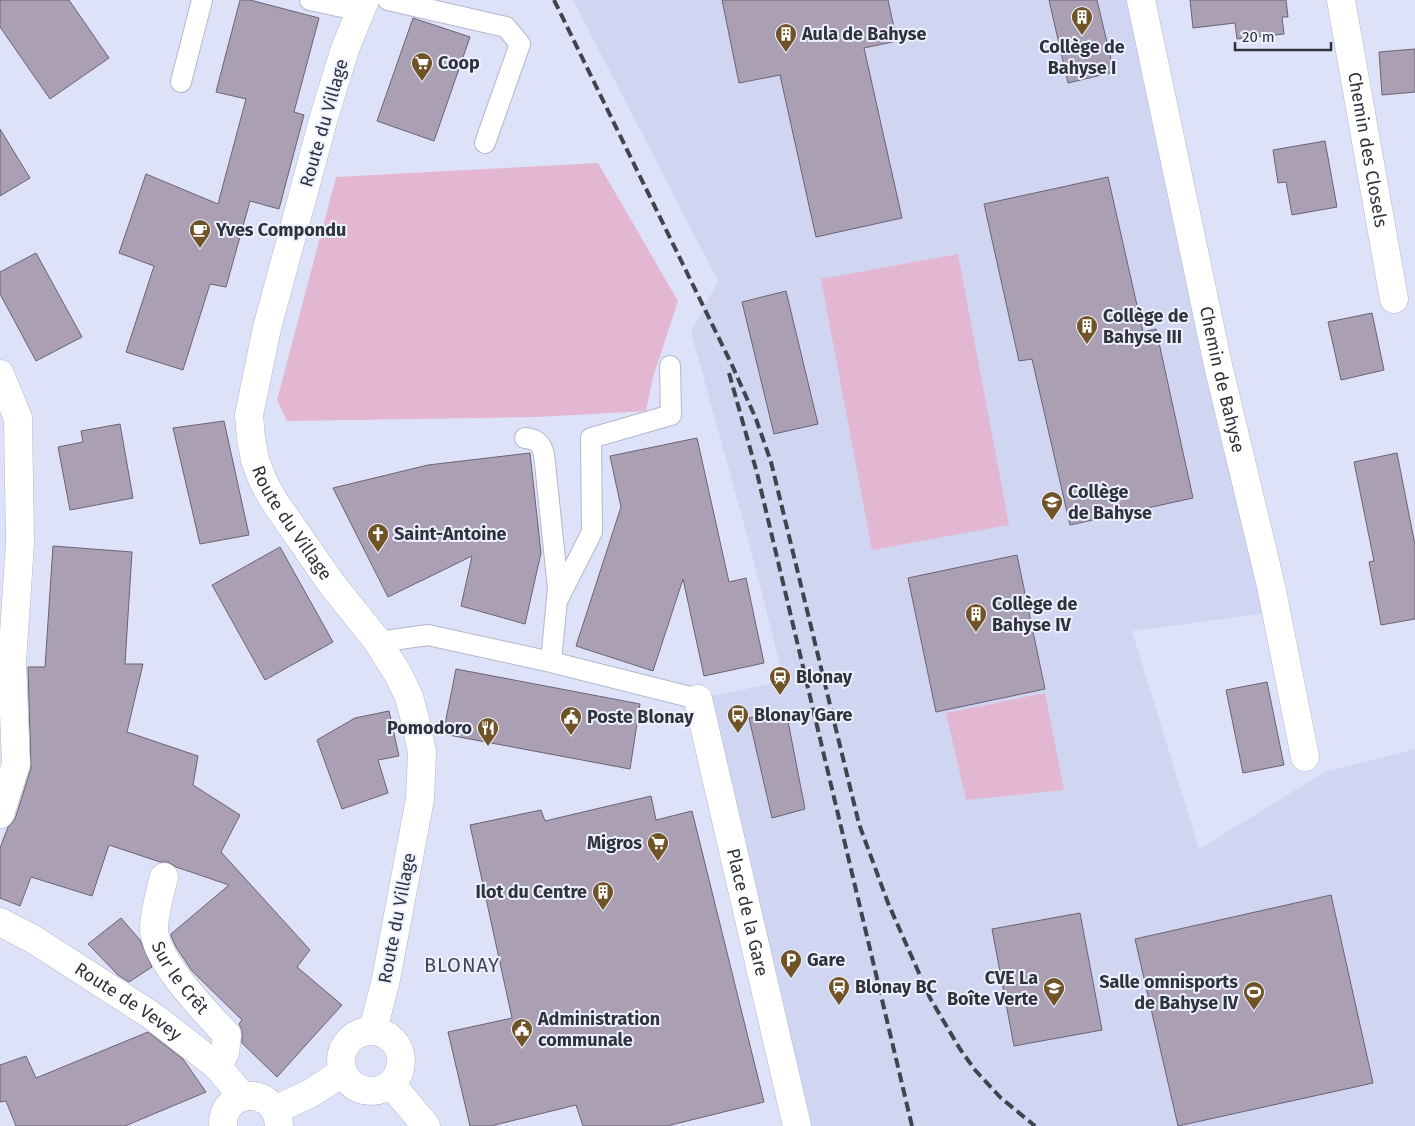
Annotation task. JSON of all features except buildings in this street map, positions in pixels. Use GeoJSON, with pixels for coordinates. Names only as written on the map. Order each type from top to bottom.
{"type":"FeatureCollection","features":[{"type":"Feature","properties":{"kind":"street","name":"Chemin de Bahyse"},"geometry":{"type":"LineString","coordinates":[[1141,0],[1218,366],[1271,586],[1305,757]]}},
{"type":"Feature","properties":{"kind":"street","name":"Chemin des Closels"},"geometry":{"type":"LineString","coordinates":[[1341,0],[1394,299]]}},
{"type":"Feature","properties":{"kind":"street","name":"Route du Village"},"geometry":{"type":"LineString","coordinates":[[363,6],[345,49],[324,117],[267,328],[249,415],[251,438],[263,481],[274,501],[331,583],[378,642],[398,674],[409,696],[422,752],[420,799],[386,979],[373,1030]]}},
{"type":"Feature","properties":{"kind":"street"},"geometry":{"type":"LineString","coordinates":[[0,374],[18,418],[20,543],[12,662],[16,764],[0,814]]}},
{"type":"Feature","properties":{"kind":"street","name":"Place de la Gare"},"geometry":{"type":"LineString","coordinates":[[698,699],[797,1126]]}},
{"type":"Feature","properties":{"kind":"street","name":"Sur le Crêt"},"geometry":{"type":"LineString","coordinates":[[164,877],[154,928],[157,942],[174,975],[227,1035],[224,1053],[217,1066]]}},
{"type":"Feature","properties":{"kind":"street","name":"Route de Vevey"},"geometry":{"type":"LineString","coordinates":[[0,922],[33,939],[151,1015],[217,1066],[243,1097]]}},
{"type":"Feature","properties":{"kind":"street"},"geometry":{"type":"LineString","coordinates":[[373,1030],[384,1033],[394,1040],[400,1051],[402,1063],[398,1075],[391,1084],[381,1090],[369,1091],[358,1088],[349,1081],[343,1072],[341,1060],[344,1048],[350,1038],[361,1032],[373,1030]]}},
{"type":"Feature","properties":{"kind":"street"},"geometry":{"type":"LineString","coordinates":[[223,1126],[223,1119],[230,1105],[243,1097],[262,1098],[270,1102],[277,1118],[343,1072]]}},
{"type":"Feature","properties":{"kind":"street"},"geometry":{"type":"LineString","coordinates":[[391,1084],[426,1126]]}},
{"type":"Feature","properties":{"kind":"lane"},"geometry":{"type":"LineString","coordinates":[[181,82],[202,0]]}},
{"type":"Feature","properties":{"kind":"lane"},"geometry":{"type":"LineString","coordinates":[[310,0],[363,6]]}},
{"type":"Feature","properties":{"kind":"lane"},"geometry":{"type":"LineString","coordinates":[[388,0],[506,27],[520,44],[485,143]]}},
{"type":"Feature","properties":{"kind":"lane"},"geometry":{"type":"LineString","coordinates":[[558,599],[592,532],[591,438],[671,415],[670,366]]}},
{"type":"Feature","properties":{"kind":"lane"},"geometry":{"type":"LineString","coordinates":[[525,438],[530,438],[539,443],[544,454],[558,599],[551,662]]}},
{"type":"Feature","properties":{"kind":"lane"},"geometry":{"type":"LineString","coordinates":[[378,642],[428,636],[551,662],[698,699]]}},
{"type":"Feature","properties":{"kind":"shaded area","name":"Collège de Bahyse"},"geometry":{"type":"Polygon","coordinates":[[[573,0],[1141,0],[1276,612],[1132,631],[1199,849],[1325,772],[1415,749],[1415,1126],[797,1126],[698,699],[784,681],[747,535],[691,332],[718,281],[573,0]]]}},
{"type":"Feature","properties":{"kind":"shaded area"},"geometry":{"type":"Polygon","coordinates":[[[598,163],[678,301],[653,377],[646,411],[537,417],[287,421],[277,400],[336,177],[598,163]]]}},
{"type":"Feature","properties":{"kind":"shaded area"},"geometry":{"type":"Polygon","coordinates":[[[958,254],[1009,525],[872,550],[821,279],[958,254]]]}},
{"type":"Feature","properties":{"kind":"shaded area"},"geometry":{"type":"Polygon","coordinates":[[[1045,693],[1064,790],[966,800],[946,713],[1045,693]]]}},
{"type":"Feature","properties":{"kind":"railway"},"geometry":{"type":"LineString","coordinates":[[554,0],[732,365],[756,419],[771,462],[859,824],[888,903],[930,998],[960,1049],[975,1070],[1001,1098],[1035,1126]]}},
{"type":"Feature","properties":{"kind":"railway"},"geometry":{"type":"LineString","coordinates":[[729,373],[757,473],[912,1126]]}},
{"type":"Feature","properties":{"kind":"place","name":"Collège de Bahyse I"},"geometry":{"type":"Point","coordinates":[1082,36]}},
{"type":"Feature","properties":{"kind":"place","name":"Aula de Bahyse"},"geometry":{"type":"Point","coordinates":[786,53]}},
{"type":"Feature","properties":{"kind":"place","name":"Coop"},"geometry":{"type":"Point","coordinates":[422,82]}},
{"type":"Feature","properties":{"kind":"place","name":"Yves Compondu"},"geometry":{"type":"Point","coordinates":[200,249]}},
{"type":"Feature","properties":{"kind":"place","name":"Collège de Bahyse III"},"geometry":{"type":"Point","coordinates":[1087,345]}},
{"type":"Feature","properties":{"kind":"place","name":"Collège de Bahyse"},"geometry":{"type":"Point","coordinates":[1052,521]}},
{"type":"Feature","properties":{"kind":"place","name":"Saint-Antoine"},"geometry":{"type":"Point","coordinates":[378,553]}},
{"type":"Feature","properties":{"kind":"place","name":"Collège de Bahyse IV"},"geometry":{"type":"Point","coordinates":[976,633]}},
{"type":"Feature","properties":{"kind":"place","name":"Blonay"},"geometry":{"type":"Point","coordinates":[780,696]}},
{"type":"Feature","properties":{"kind":"place","name":"Blonay Gare"},"geometry":{"type":"Point","coordinates":[738,734]}},
{"type":"Feature","properties":{"kind":"place","name":"Poste Blonay"},"geometry":{"type":"Point","coordinates":[571,736]}},
{"type":"Feature","properties":{"kind":"place","name":"Pomodoro"},"geometry":{"type":"Point","coordinates":[488,747]}},
{"type":"Feature","properties":{"kind":"place","name":"Migros"},"geometry":{"type":"Point","coordinates":[658,862]}},
{"type":"Feature","properties":{"kind":"place","name":"Ilot du Centre"},"geometry":{"type":"Point","coordinates":[603,911]}},
{"type":"Feature","properties":{"kind":"place","name":"Gare"},"geometry":{"type":"Point","coordinates":[791,979]}},
{"type":"Feature","properties":{"kind":"place","name":"Blonay BC"},"geometry":{"type":"Point","coordinates":[839,1006]}},
{"type":"Feature","properties":{"kind":"place","name":"CVE La Boîte Verte"},"geometry":{"type":"Point","coordinates":[1054,1007]}},
{"type":"Feature","properties":{"kind":"place","name":"Salle omnisports de Bahyse IV"},"geometry":{"type":"Point","coordinates":[1254,1011]}},
{"type":"Feature","properties":{"kind":"place","name":"Administration communale"},"geometry":{"type":"Point","coordinates":[522,1048]}},
{"type":"Feature","properties":{"kind":"district","name":"BLONAY"},"geometry":{"type":"Point","coordinates":[462,965]}}]}
